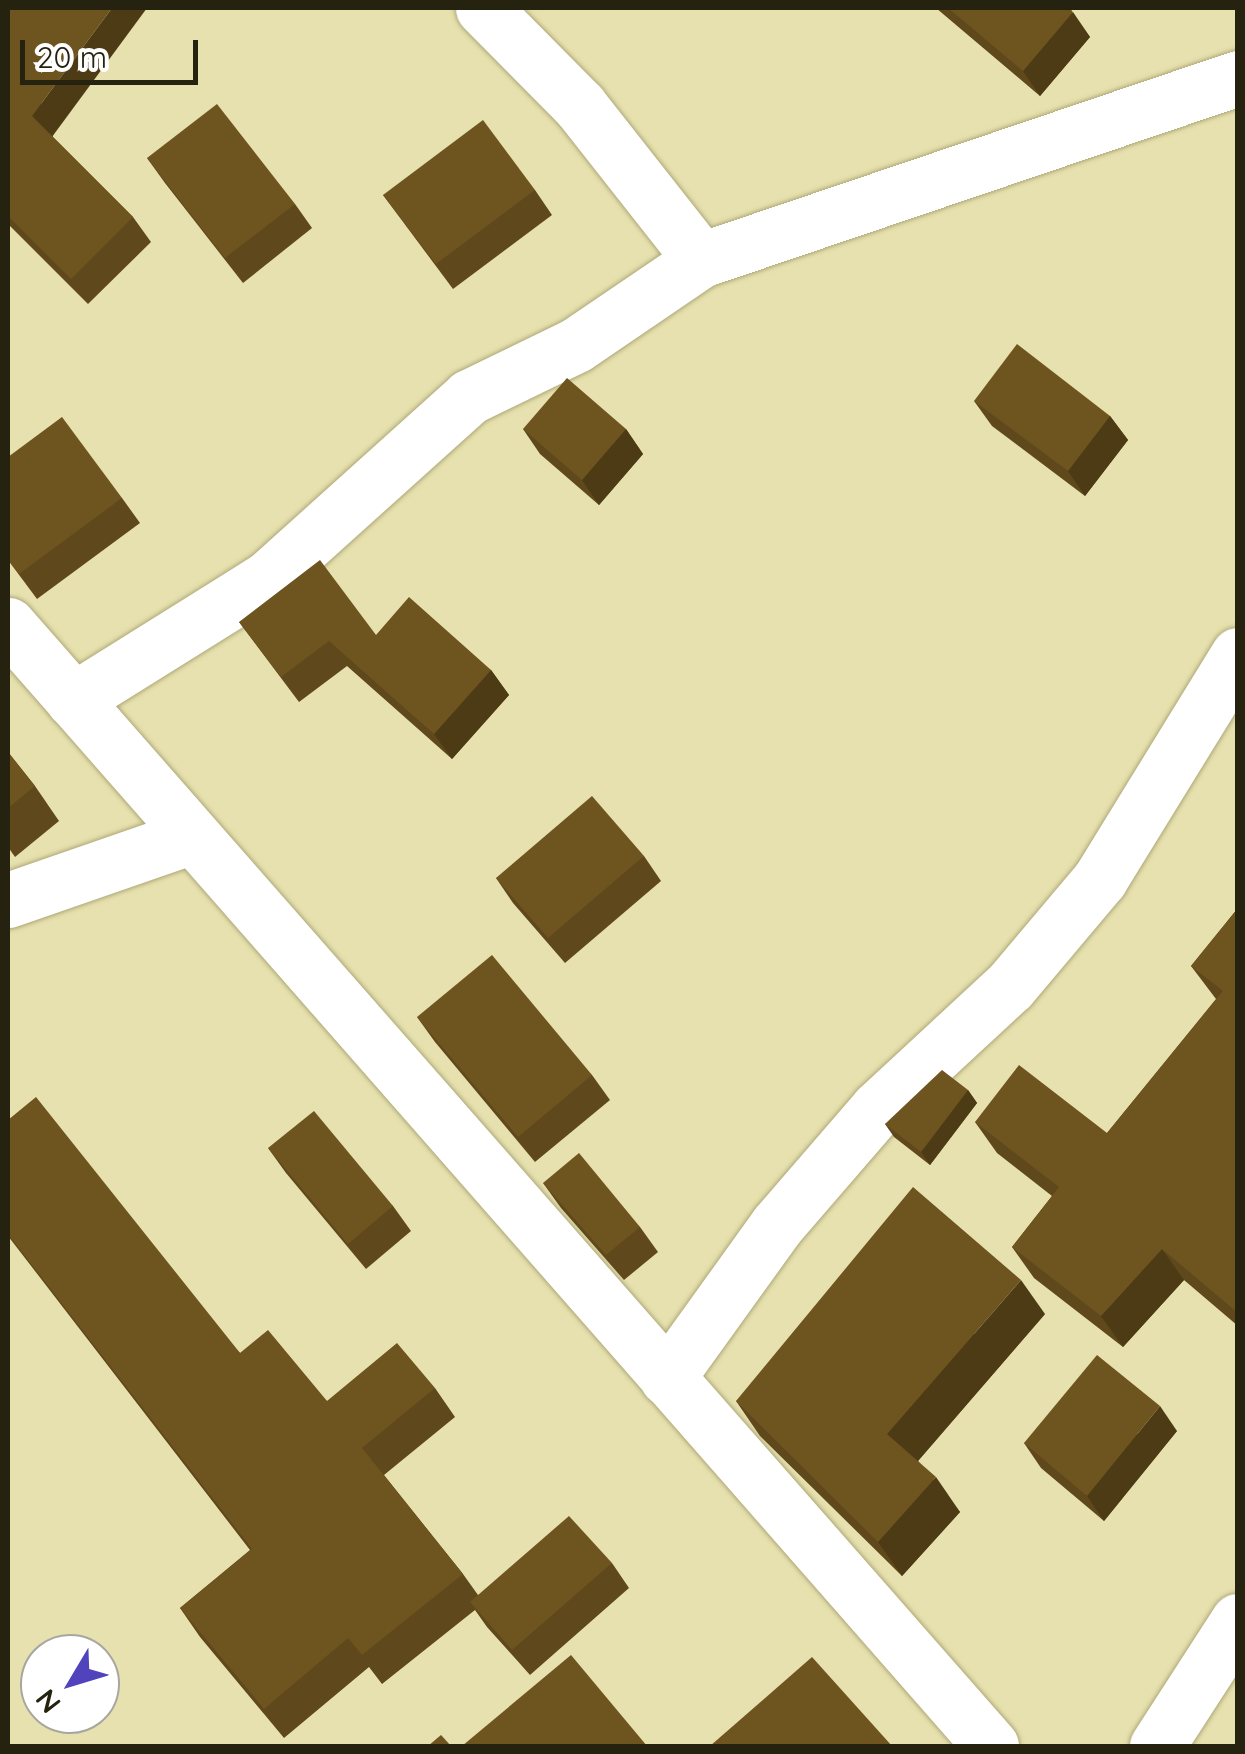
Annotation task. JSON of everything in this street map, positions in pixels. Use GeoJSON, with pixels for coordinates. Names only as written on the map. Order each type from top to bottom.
{"type":"FeatureCollection","features":[{"type":"Feature","properties":{"kind":"street"},"geometry":{"type":"LineString","coordinates":[[484,8],[580,106],[700,260]]}},
{"type":"Feature","properties":{"kind":"street"},"geometry":{"type":"LineString","coordinates":[[73,700],[267,579],[469,397],[576,345],[700,260],[1238,78]]}},
{"type":"Feature","properties":{"kind":"street"},"geometry":{"type":"LineString","coordinates":[[8,625],[991,1746]]}},
{"type":"Feature","properties":{"kind":"street"},"geometry":{"type":"LineString","coordinates":[[666,1378],[777,1225],[876,1108],[1010,986],[1100,879],[1238,655]]}},
{"type":"Feature","properties":{"kind":"street"},"geometry":{"type":"LineString","coordinates":[[8,900],[190,837]]}},
{"type":"Feature","properties":{"kind":"street"},"geometry":{"type":"LineString","coordinates":[[1157,1746],[1238,1621]]}},
{"type":"Feature","properties":{"kind":"building"},"geometry":{"type":"Polygon","coordinates":[[[8,8],[112,8],[32,116],[133,217],[71,279],[8,216],[8,8]]]}},
{"type":"Feature","properties":{"kind":"building"},"geometry":{"type":"Polygon","coordinates":[[[948,8],[1068,8],[1073,12],[1023,71],[948,8]]]}},
{"type":"Feature","properties":{"kind":"building"},"geometry":{"type":"Polygon","coordinates":[[[217,104],[295,204],[225,258],[147,158],[217,104]]]}},
{"type":"Feature","properties":{"kind":"building"},"geometry":{"type":"Polygon","coordinates":[[[483,120],[535,190],[436,264],[383,195],[483,120]]]}},
{"type":"Feature","properties":{"kind":"building"},"geometry":{"type":"Polygon","coordinates":[[[1017,344],[1110,416],[1068,471],[974,401],[1017,344]]]}},
{"type":"Feature","properties":{"kind":"building"},"geometry":{"type":"Polygon","coordinates":[[[567,378],[626,429],[582,480],[523,429],[567,378]]]}},
{"type":"Feature","properties":{"kind":"building"},"geometry":{"type":"Polygon","coordinates":[[[62,417],[122,498],[19,574],[8,559],[8,457],[62,417]]]}},
{"type":"Feature","properties":{"kind":"building"},"geometry":{"type":"Polygon","coordinates":[[[320,560],[376,635],[409,597],[491,670],[434,734],[329,641],[281,677],[239,622],[320,560]]]}},
{"type":"Feature","properties":{"kind":"building"},"geometry":{"type":"Polygon","coordinates":[[[8,752],[35,786],[8,808],[8,752]]]}},
{"type":"Feature","properties":{"kind":"building"},"geometry":{"type":"Polygon","coordinates":[[[592,796],[644,856],[548,938],[496,878],[592,796]]]}},
{"type":"Feature","properties":{"kind":"building"},"geometry":{"type":"Polygon","coordinates":[[[1238,908],[1238,1313],[1162,1249],[1101,1316],[1012,1247],[1059,1187],[975,1122],[1019,1065],[1107,1133],[1223,991],[1191,966],[1238,908]]]}},
{"type":"Feature","properties":{"kind":"building"},"geometry":{"type":"Polygon","coordinates":[[[492,955],[592,1075],[518,1137],[417,1017],[492,955]]]}},
{"type":"Feature","properties":{"kind":"building"},"geometry":{"type":"Polygon","coordinates":[[[942,1070],[968,1090],[921,1152],[885,1124],[942,1070]]]}},
{"type":"Feature","properties":{"kind":"building"},"geometry":{"type":"Polygon","coordinates":[[[36,1097],[240,1353],[268,1330],[327,1401],[397,1343],[435,1388],[362,1448],[463,1574],[362,1655],[348,1638],[264,1709],[180,1608],[252,1549],[8,1234],[8,1120],[36,1097]]]}},
{"type":"Feature","properties":{"kind":"building"},"geometry":{"type":"Polygon","coordinates":[[[314,1111],[393,1206],[348,1244],[268,1148],[314,1111]]]}},
{"type":"Feature","properties":{"kind":"building"},"geometry":{"type":"Polygon","coordinates":[[[579,1153],[640,1227],[606,1255],[543,1183],[579,1153]]]}},
{"type":"Feature","properties":{"kind":"building"},"geometry":{"type":"Polygon","coordinates":[[[913,1187],[1021,1280],[887,1434],[936,1477],[878,1542],[736,1401],[913,1187]]]}},
{"type":"Feature","properties":{"kind":"building"},"geometry":{"type":"Polygon","coordinates":[[[1097,1355],[1160,1406],[1087,1496],[1024,1443],[1097,1355]]]}},
{"type":"Feature","properties":{"kind":"building"},"geometry":{"type":"Polygon","coordinates":[[[569,1516],[612,1563],[512,1650],[470,1602],[569,1516]]]}},
{"type":"Feature","properties":{"kind":"building"},"geometry":{"type":"Polygon","coordinates":[[[571,1655],[647,1746],[462,1746],[571,1655]]]}},
{"type":"Feature","properties":{"kind":"building"},"geometry":{"type":"Polygon","coordinates":[[[812,1657],[892,1746],[710,1746],[812,1657]]]}},
{"type":"Feature","properties":{"kind":"building"},"geometry":{"type":"Polygon","coordinates":[[[441,1735],[451,1746],[428,1746],[441,1735]]]}}]}
